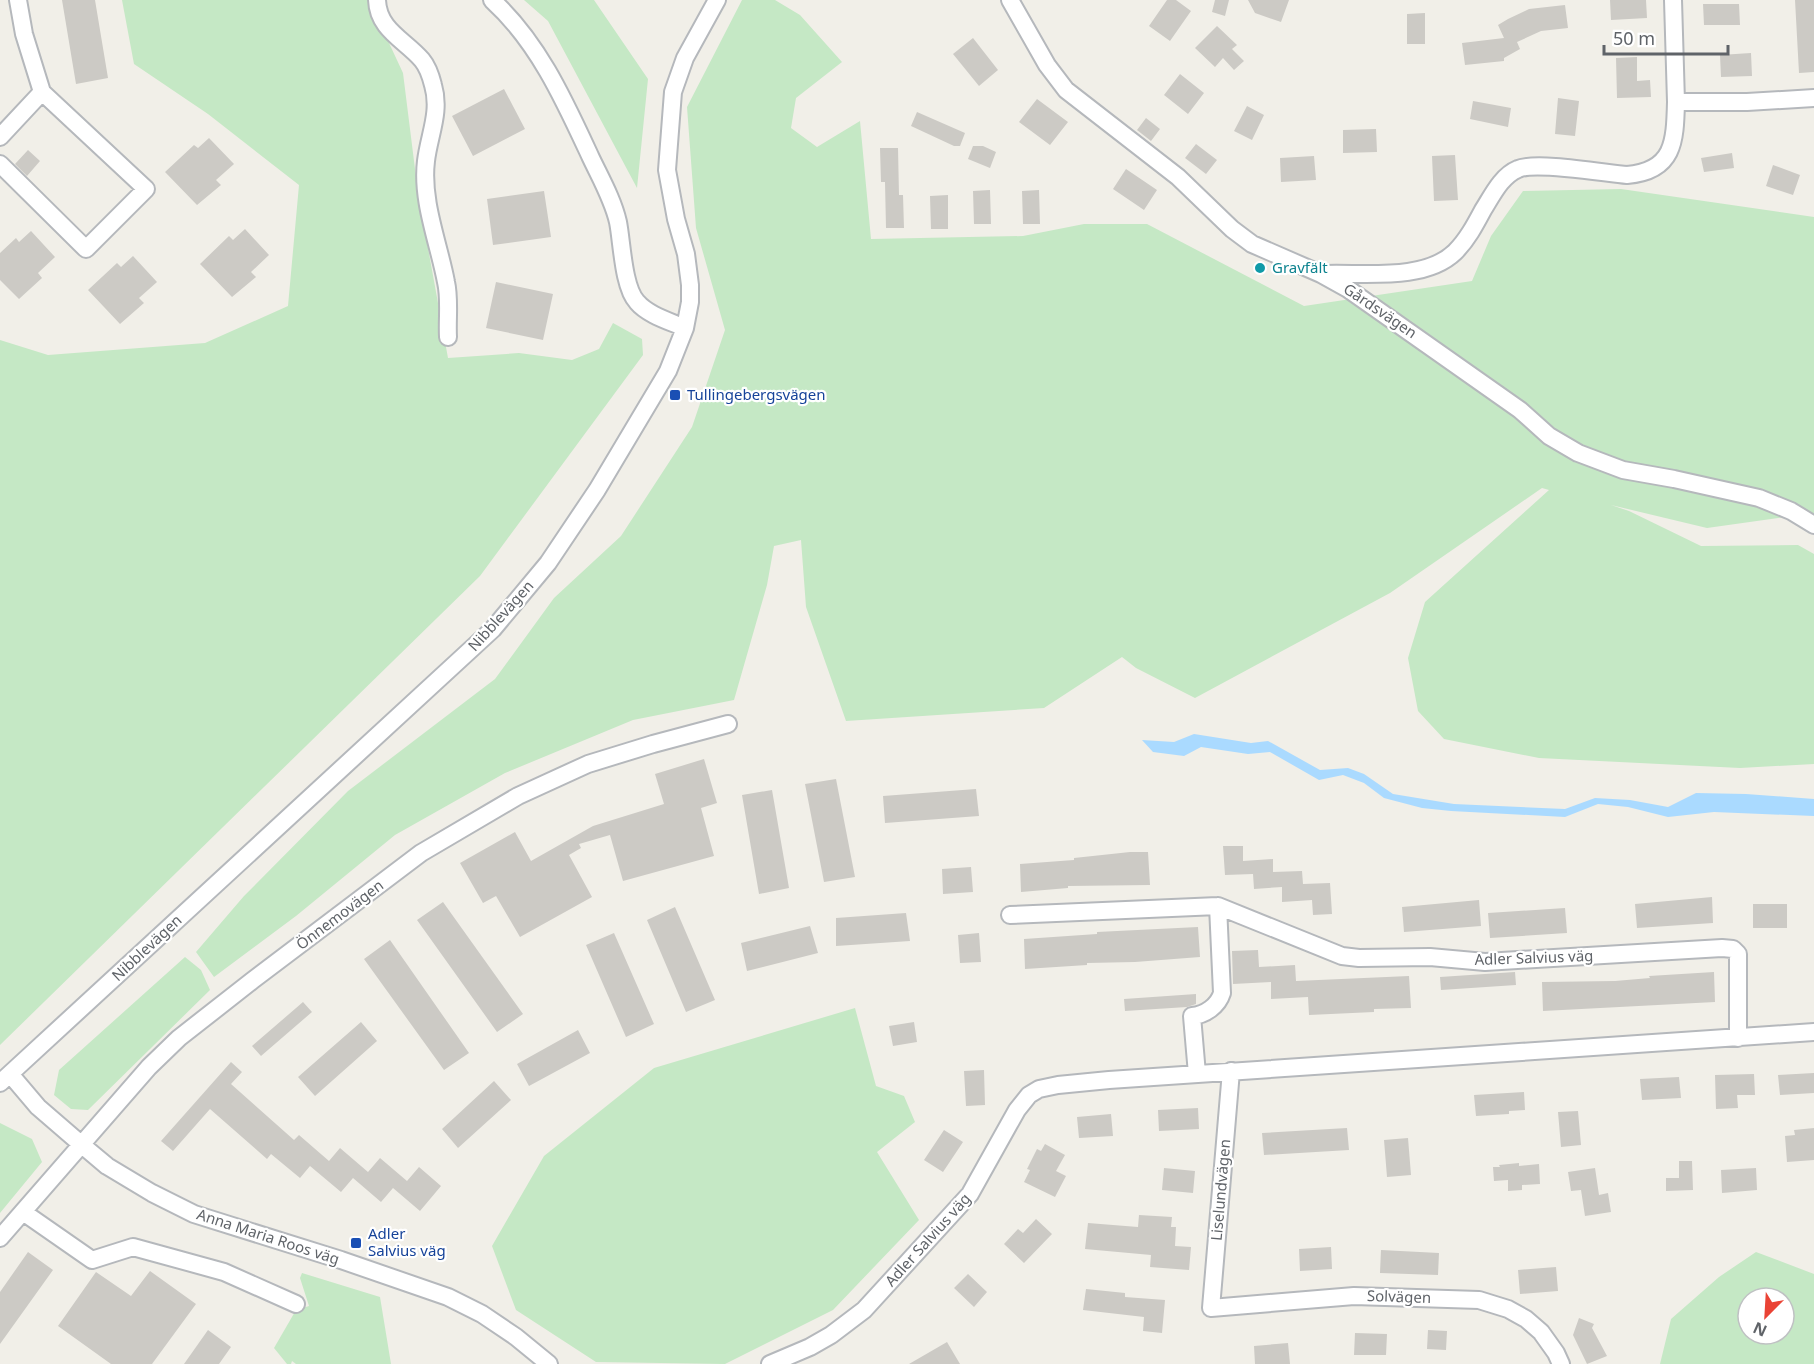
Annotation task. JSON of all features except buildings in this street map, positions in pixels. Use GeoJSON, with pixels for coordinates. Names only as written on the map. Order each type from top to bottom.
{"type":"FeatureCollection","features":[{"type":"Feature","properties":{"kind":"street"},"geometry":{"type":"LineString","coordinates":[[0,164],[86,249],[146,189],[42,92],[24,34],[18,0]]}},
{"type":"Feature","properties":{"kind":"street"},"geometry":{"type":"LineString","coordinates":[[377,0],[378,9],[388,29],[423,61],[434,87],[436,118],[426,161],[426,179],[432,225],[447,284],[448,337]]}},
{"type":"Feature","properties":{"kind":"street"},"geometry":{"type":"LineString","coordinates":[[492,0],[526,38],[558,86],[606,189],[618,221],[623,260],[636,301],[655,315],[684,328]]}},
{"type":"Feature","properties":{"kind":"street","name":"Nibblevägen"},"geometry":{"type":"LineString","coordinates":[[5,1078],[493,629],[548,563],[603,481],[668,371],[684,328],[690,302],[690,285],[686,254],[676,219],[667,170],[674,92],[685,58],[717,0]]}},
{"type":"Feature","properties":{"kind":"street","name":"Gårdsvägen"},"geometry":{"type":"LineString","coordinates":[[1010,0],[1047,65],[1066,90],[1178,177],[1232,229],[1252,244],[1321,274],[1348,289],[1520,410],[1549,436],[1578,453],[1623,470],[1759,498],[1814,525]]}},
{"type":"Feature","properties":{"kind":"street"},"geometry":{"type":"LineString","coordinates":[[1321,274],[1402,273],[1429,266],[1448,257],[1470,234],[1496,188],[1509,174],[1518,169],[1534,165],[1627,175],[1652,170],[1668,156],[1673,144],[1676,102],[1673,0]]}},
{"type":"Feature","properties":{"kind":"street"},"geometry":{"type":"LineString","coordinates":[[0,137],[42,92]]}},
{"type":"Feature","properties":{"kind":"street"},"geometry":{"type":"LineString","coordinates":[[1676,102],[1747,102],[1814,98]]}},
{"type":"Feature","properties":{"kind":"street","name":"Önnemovägen"},"geometry":{"type":"LineString","coordinates":[[0,1238],[149,1067],[179,1038],[421,854],[518,796],[579,768],[653,744],[728,724]]}},
{"type":"Feature","properties":{"kind":"street"},"geometry":{"type":"LineString","coordinates":[[1197,1074],[1192,1016],[1207,1011],[1219,1002],[1222,993],[1218,906]]}},
{"type":"Feature","properties":{"kind":"street","name":"Adler Salvius väg"},"geometry":{"type":"LineString","coordinates":[[1010,915],[1218,906],[1342,956],[1359,958],[1430,957],[1485,962],[1733,949],[1738,954],[1738,1038]]}},
{"type":"Feature","properties":{"kind":"street","name":"Adler Salvius väg"},"geometry":{"type":"LineString","coordinates":[[770,1364],[810,1347],[831,1335],[864,1310],[970,1194],[1017,1110],[1029,1095],[1039,1089],[1058,1084],[1231,1071],[1814,1032]]}},
{"type":"Feature","properties":{"kind":"street","name":"Liselundvägen"},"geometry":{"type":"LineString","coordinates":[[1211,1308],[1231,1071]]}},
{"type":"Feature","properties":{"kind":"street","name":"Anna Maria Roos väg"},"geometry":{"type":"LineString","coordinates":[[5,1078],[107,1166],[152,1193],[195,1214],[340,1260],[448,1298],[516,1336],[549,1364]]}},
{"type":"Feature","properties":{"kind":"street"},"geometry":{"type":"LineString","coordinates":[[23,1212],[92,1260],[132,1247],[224,1272],[296,1304]]}},
{"type":"Feature","properties":{"kind":"street","name":"Solvägen"},"geometry":{"type":"LineString","coordinates":[[1211,1308],[1354,1296],[1479,1300],[1508,1309],[1526,1319],[1541,1332],[1556,1353],[1560,1364]]}},
{"type":"Feature","properties":{"kind":"green space"},"geometry":{"type":"Polygon","coordinates":[[[122,0],[369,0],[403,73],[418,193],[448,358],[519,353],[572,360],[599,349],[613,323],[642,339],[643,355],[480,576],[0,1045],[0,340],[48,355],[205,343],[288,306],[299,185],[208,114],[134,64],[122,0]]]}},
{"type":"Feature","properties":{"kind":"green space"},"geometry":{"type":"Polygon","coordinates":[[[524,0],[594,0],[648,79],[637,188],[548,21],[524,0]]]}},
{"type":"Feature","properties":{"kind":"green space"},"geometry":{"type":"Polygon","coordinates":[[[742,0],[775,0],[800,15],[842,62],[796,98],[791,128],[817,147],[860,121],[871,239],[1023,236],[1084,224],[1147,224],[1304,306],[1472,281],[1491,236],[1523,191],[1621,189],[1814,217],[1814,513],[1707,528],[1611,505],[1629,511],[1701,546],[1798,545],[1814,554],[1814,764],[1740,768],[1539,758],[1444,739],[1418,711],[1408,658],[1425,602],[1549,490],[1542,488],[1390,593],[1195,698],[1136,668],[1122,657],[1044,708],[846,721],[806,607],[801,540],[774,546],[767,585],[734,700],[633,720],[505,773],[395,835],[296,916],[214,977],[196,952],[244,896],[348,791],[495,679],[554,598],[621,536],[692,427],[725,330],[696,228],[687,107],[742,0]]]}},
{"type":"Feature","properties":{"kind":"green space"},"geometry":{"type":"Polygon","coordinates":[[[185,957],[201,970],[210,990],[88,1110],[71,1109],[54,1095],[59,1070],[185,957]]]}},
{"type":"Feature","properties":{"kind":"green space"},"geometry":{"type":"Polygon","coordinates":[[[855,1008],[876,1086],[904,1096],[915,1122],[877,1152],[919,1220],[833,1310],[725,1364],[596,1362],[516,1310],[492,1246],[544,1156],[654,1068],[855,1008]]]}},
{"type":"Feature","properties":{"kind":"green space"},"geometry":{"type":"Polygon","coordinates":[[[0,1123],[32,1139],[42,1162],[0,1213],[0,1123]]]}},
{"type":"Feature","properties":{"kind":"green space"},"geometry":{"type":"Polygon","coordinates":[[[1756,1252],[1814,1274],[1814,1364],[1660,1364],[1671,1319],[1719,1277],[1756,1252]]]}},
{"type":"Feature","properties":{"kind":"green space"},"geometry":{"type":"Polygon","coordinates":[[[302,1273],[380,1297],[391,1364],[296,1364],[292,1361],[291,1364],[287,1364],[274,1348],[296,1310],[309,1306],[300,1278],[302,1273]]]}},
{"type":"Feature","properties":{"kind":"water"},"geometry":{"type":"Polygon","coordinates":[[[1194,734],[1251,743],[1268,741],[1320,770],[1348,768],[1364,774],[1393,794],[1454,804],[1565,809],[1595,798],[1630,800],[1668,807],[1696,793],[1746,794],[1814,799],[1814,816],[1714,812],[1668,817],[1628,807],[1598,804],[1565,817],[1422,808],[1384,798],[1364,783],[1343,775],[1319,780],[1270,752],[1248,754],[1201,747],[1184,756],[1153,752],[1142,740],[1174,742],[1194,734]]]}},
{"type":"Feature","properties":{"kind":"place","name":"Gravfält"},"geometry":{"type":"Point","coordinates":[1260,268]}},
{"type":"Feature","properties":{"kind":"place","name":"Tullingebergsvägen"},"geometry":{"type":"Point","coordinates":[675,395]}},
{"type":"Feature","properties":{"kind":"place","name":"Adler Salvius väg"},"geometry":{"type":"Point","coordinates":[356,1243]}}]}
